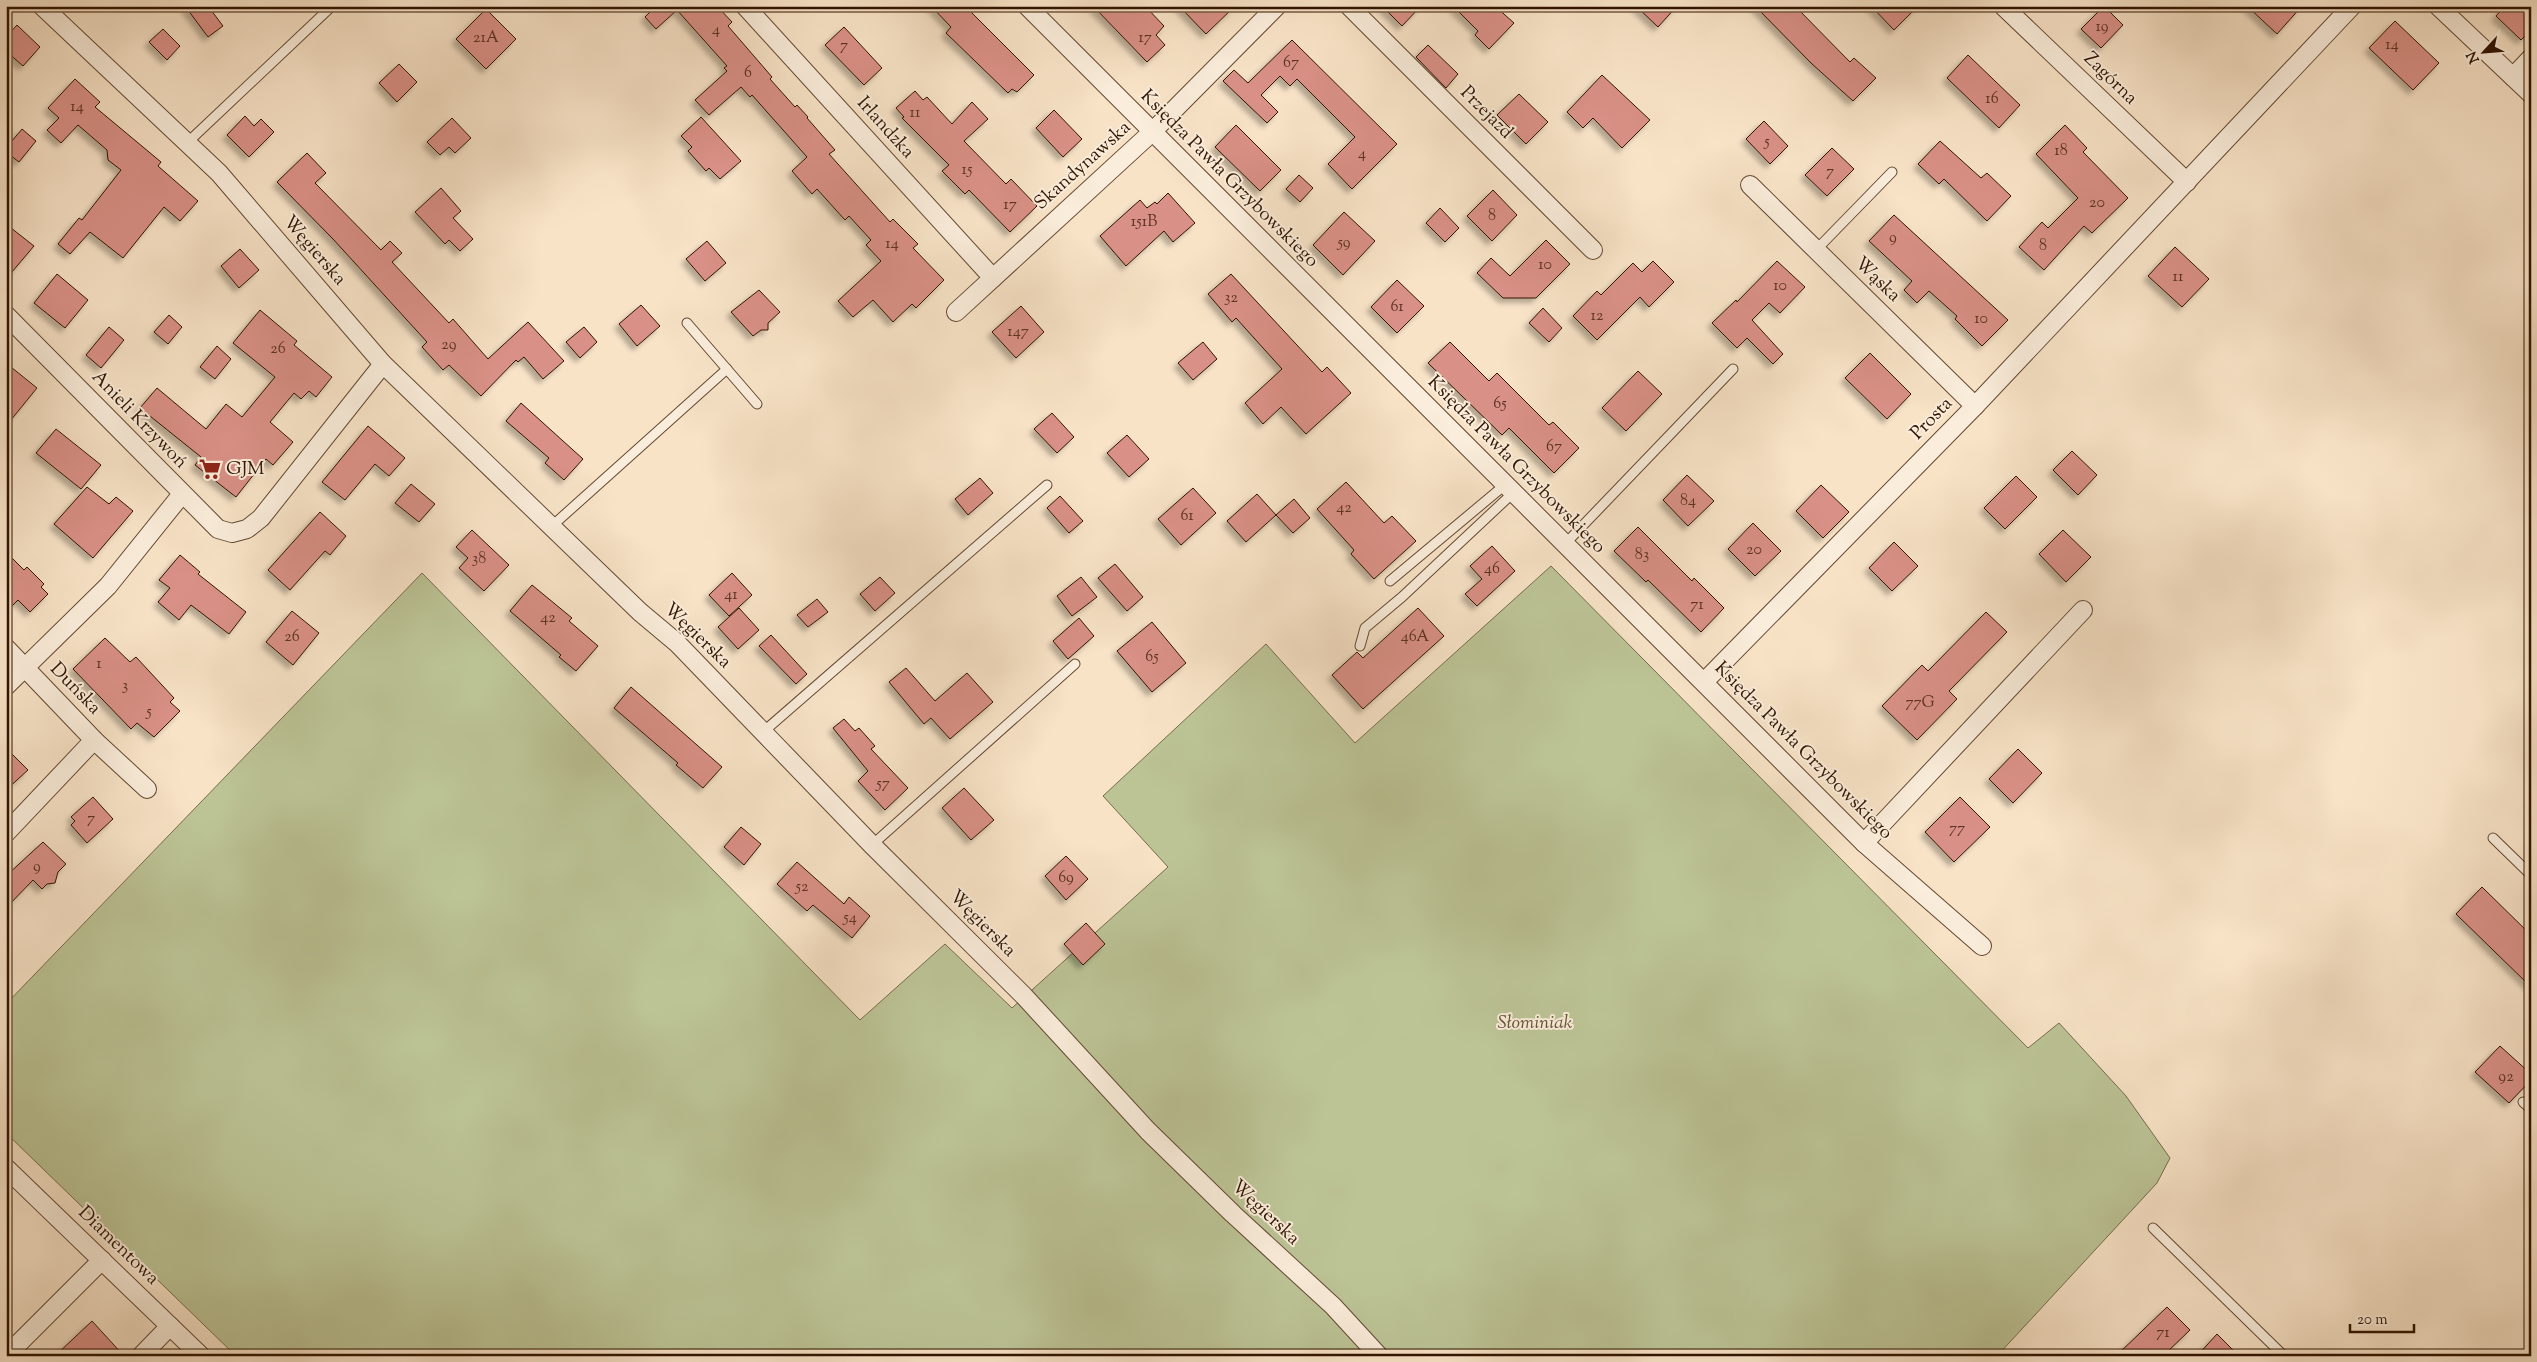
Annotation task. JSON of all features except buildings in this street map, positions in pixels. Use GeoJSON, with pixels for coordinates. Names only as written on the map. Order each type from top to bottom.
{"type":"FeatureCollection","features":[{"type":"Feature","properties":{"kind":"street","name":"Węgierska"},"geometry":{"type":"LineString","coordinates":[[42,6],[219,173],[383,364],[640,612],[676,643],[872,845],[1024,996],[1148,1131],[1233,1214],[1333,1306],[1379,1356]]}},
{"type":"Feature","properties":{"kind":"street","name":"Irlandzka"},"geometry":{"type":"LineString","coordinates":[[745,6],[993,278]]}},
{"type":"Feature","properties":{"kind":"street","name":"Księdza Pawła Grzybowskiego"},"geometry":{"type":"LineString","coordinates":[[1027,6],[1151,133],[1510,488],[1864,843],[1982,946]]}},
{"type":"Feature","properties":{"kind":"street","name":"Skandynawska"},"geometry":{"type":"LineString","coordinates":[[956,312],[1151,133],[1278,6]]}},
{"type":"Feature","properties":{"kind":"street","name":"Przejazd"},"geometry":{"type":"LineString","coordinates":[[1349,6],[1593,250]]}},
{"type":"Feature","properties":{"kind":"street","name":"Zagórna"},"geometry":{"type":"LineString","coordinates":[[2003,6],[2187,182]]}},
{"type":"Feature","properties":{"kind":"street","name":"Prosta"},"geometry":{"type":"LineString","coordinates":[[1704,682],[1975,406],[2352,6]]}},
{"type":"Feature","properties":{"kind":"street"},"geometry":{"type":"LineString","coordinates":[[2438,6],[2531,94]]}},
{"type":"Feature","properties":{"kind":"street"},"geometry":{"type":"LineString","coordinates":[[2513,77],[2531,58]]}},
{"type":"Feature","properties":{"kind":"street","name":"Wąska"},"geometry":{"type":"LineString","coordinates":[[1750,185],[1975,406]]}},
{"type":"Feature","properties":{"kind":"street","name":"Anieli Krzywoń"},"geometry":{"type":"LineString","coordinates":[[6,315],[218,529],[232,533],[247,529],[261,518],[383,364]]}},
{"type":"Feature","properties":{"kind":"street"},"geometry":{"type":"LineString","coordinates":[[6,686],[108,586],[182,494]]}},
{"type":"Feature","properties":{"kind":"street"},"geometry":{"type":"LineString","coordinates":[[1864,843],[2083,610]]}},
{"type":"Feature","properties":{"kind":"street","name":"Duńska"},"geometry":{"type":"LineString","coordinates":[[6,648],[94,740],[147,789]]}},
{"type":"Feature","properties":{"kind":"street","name":"Duńska"},"geometry":{"type":"LineString","coordinates":[[6,833],[94,740]]}},
{"type":"Feature","properties":{"kind":"street","name":"Diamentowa"},"geometry":{"type":"LineString","coordinates":[[6,1168],[201,1356]]}},
{"type":"Feature","properties":{"kind":"street"},"geometry":{"type":"LineString","coordinates":[[6,1356],[102,1260]]}},
{"type":"Feature","properties":{"kind":"street"},"geometry":{"type":"LineString","coordinates":[[142,1356],[170,1326]]}},
{"type":"Feature","properties":{"kind":"lane"},"geometry":{"type":"LineString","coordinates":[[187,143],[332,6]]}},
{"type":"Feature","properties":{"kind":"lane"},"geometry":{"type":"LineString","coordinates":[[1816,250],[1892,172]]}},
{"type":"Feature","properties":{"kind":"lane"},"geometry":{"type":"LineString","coordinates":[[687,323],[757,404]]}},
{"type":"Feature","properties":{"kind":"lane"},"geometry":{"type":"LineString","coordinates":[[552,526],[727,369]]}},
{"type":"Feature","properties":{"kind":"lane"},"geometry":{"type":"LineString","coordinates":[[1566,544],[1733,369]]}},
{"type":"Feature","properties":{"kind":"lane"},"geometry":{"type":"LineString","coordinates":[[763,732],[1047,485]]}},
{"type":"Feature","properties":{"kind":"lane"},"geometry":{"type":"LineString","coordinates":[[1390,580],[1510,488]]}},
{"type":"Feature","properties":{"kind":"lane"},"geometry":{"type":"LineString","coordinates":[[1360,646],[1365,628],[1402,597],[1510,488]]}},
{"type":"Feature","properties":{"kind":"lane"},"geometry":{"type":"LineString","coordinates":[[872,845],[1075,664]]}},
{"type":"Feature","properties":{"kind":"lane"},"geometry":{"type":"LineString","coordinates":[[2493,838],[2531,875]]}},
{"type":"Feature","properties":{"kind":"lane"},"geometry":{"type":"LineString","coordinates":[[2523,1102],[2531,1110]]}},
{"type":"Feature","properties":{"kind":"lane"},"geometry":{"type":"LineString","coordinates":[[2153,1228],[2284,1356]]}},
{"type":"Feature","properties":{"kind":"green space","name":"Słominiak"},"geometry":{"type":"Polygon","coordinates":[[[1551,566],[2028,1048],[2059,1023],[2126,1096],[2170,1158],[2157,1183],[1997,1356],[236,1356],[6,1133],[6,1004],[422,573],[860,1020],[945,944],[1012,1008],[1168,867],[1103,796],[1266,644],[1355,743],[1551,566]]]}},
{"type":"Feature","properties":{"kind":"place","name":"GJM"},"geometry":{"type":"Point","coordinates":[210,469]}}]}
